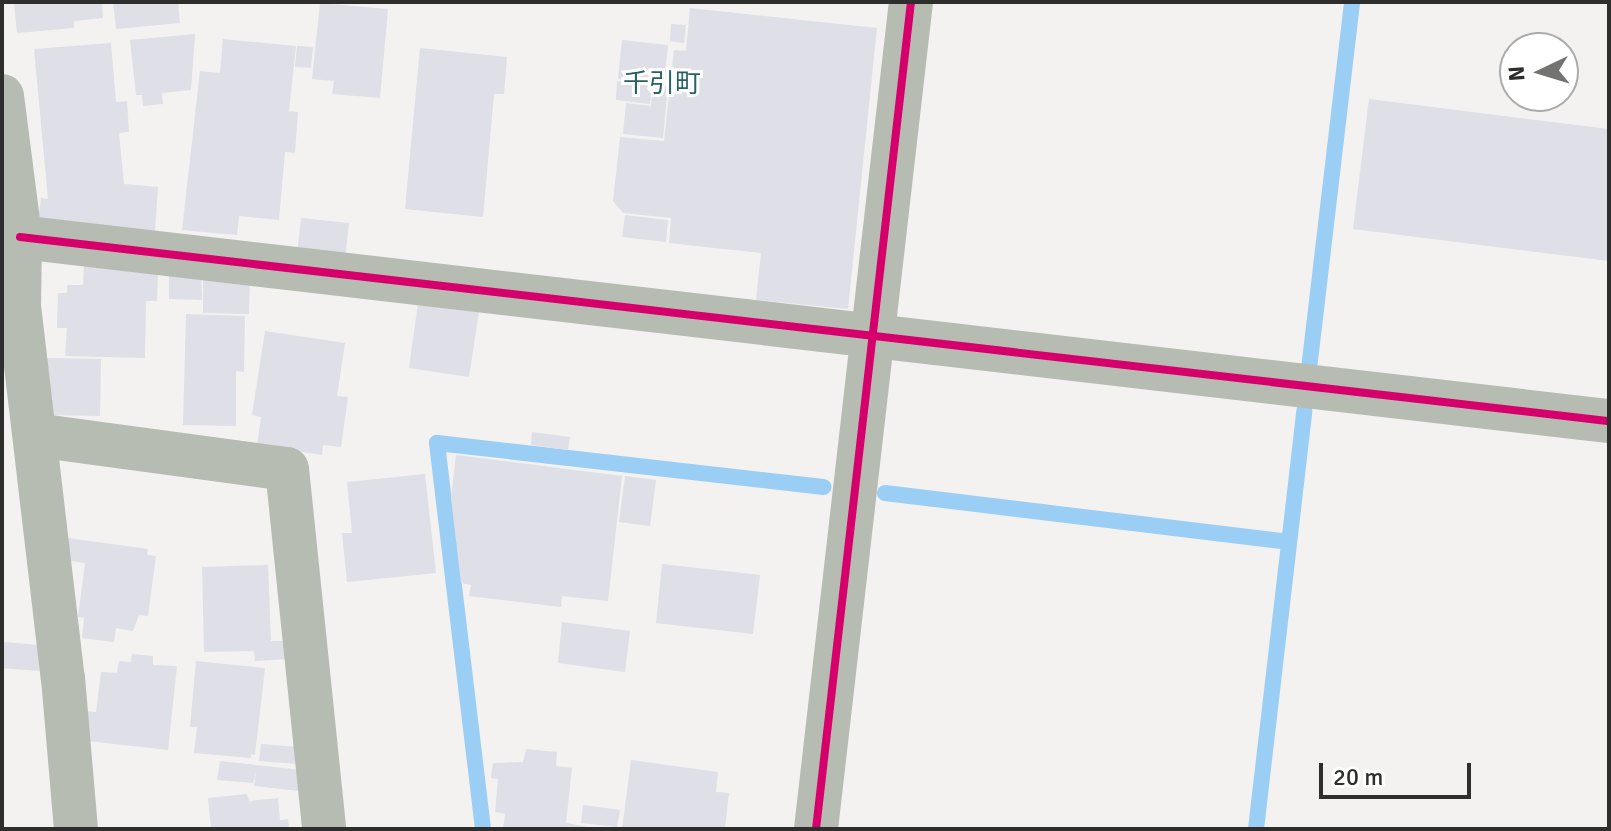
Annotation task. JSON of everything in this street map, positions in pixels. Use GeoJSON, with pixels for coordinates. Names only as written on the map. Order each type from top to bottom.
{"type":"FeatureCollection","features":[{"type":"Feature","properties":{"kind":"street"},"geometry":{"type":"LineString","coordinates":[[816,829],[911,2]]}},
{"type":"Feature","properties":{"kind":"street"},"geometry":{"type":"LineString","coordinates":[[2,96],[20,237],[11,307],[35,435],[76,829]]}},
{"type":"Feature","properties":{"kind":"street"},"geometry":{"type":"LineString","coordinates":[[20,237],[1609,421]]}},
{"type":"Feature","properties":{"kind":"street"},"geometry":{"type":"LineString","coordinates":[[35,435],[287,469],[324,829]]}},
{"type":"Feature","properties":{"kind":"building"},"geometry":{"type":"Polygon","coordinates":[[[14,2],[102,2],[103,18],[74,21],[74,28],[17,33],[14,2]]]}},
{"type":"Feature","properties":{"kind":"building"},"geometry":{"type":"Polygon","coordinates":[[[113,2],[178,2],[180,23],[116,29],[113,2]]]}},
{"type":"Feature","properties":{"kind":"building"},"geometry":{"type":"Polygon","coordinates":[[[320,3],[388,9],[380,98],[332,94],[334,81],[312,79],[320,3]]]}},
{"type":"Feature","properties":{"kind":"building"},"geometry":{"type":"Polygon","coordinates":[[[690,8],[877,28],[848,309],[756,300],[761,253],[669,243],[671,218],[623,213],[613,201],[620,137],[664,141],[674,50],[686,51],[690,8]]]}},
{"type":"Feature","properties":{"kind":"building"},"geometry":{"type":"Polygon","coordinates":[[[671,24],[686,25],[684,43],[670,41],[671,24]]]}},
{"type":"Feature","properties":{"kind":"building"},"geometry":{"type":"Polygon","coordinates":[[[195,34],[191,90],[162,93],[163,104],[143,106],[142,95],[136,95],[130,40],[195,34]]]}},
{"type":"Feature","properties":{"kind":"building"},"geometry":{"type":"Polygon","coordinates":[[[223,39],[296,46],[289,111],[298,112],[295,153],[285,152],[279,220],[239,216],[237,235],[182,230],[200,71],[220,73],[223,39]]]}},
{"type":"Feature","properties":{"kind":"building"},"geometry":{"type":"Polygon","coordinates":[[[622,40],[668,45],[664,85],[618,79],[622,40]]]}},
{"type":"Feature","properties":{"kind":"building"},"geometry":{"type":"Polygon","coordinates":[[[111,43],[116,102],[127,101],[129,132],[119,133],[124,184],[158,187],[155,231],[38,221],[41,198],[48,199],[34,49],[111,43]]]}},
{"type":"Feature","properties":{"kind":"building"},"geometry":{"type":"Polygon","coordinates":[[[297,46],[313,47],[311,68],[295,67],[297,46]]]}},
{"type":"Feature","properties":{"kind":"building"},"geometry":{"type":"Polygon","coordinates":[[[420,48],[507,57],[504,94],[494,94],[483,217],[405,209],[420,48]]]}},
{"type":"Feature","properties":{"kind":"building"},"geometry":{"type":"Polygon","coordinates":[[[617,81],[652,85],[650,104],[616,100],[617,81]]]}},
{"type":"Feature","properties":{"kind":"building"},"geometry":{"type":"Polygon","coordinates":[[[653,85],[668,86],[663,138],[623,134],[626,103],[651,106],[653,85]]]}},
{"type":"Feature","properties":{"kind":"building"},"geometry":{"type":"Polygon","coordinates":[[[1369,99],[1609,129],[1609,261],[1353,229],[1369,99]]]}},
{"type":"Feature","properties":{"kind":"building"},"geometry":{"type":"Polygon","coordinates":[[[625,215],[668,220],[666,242],[622,237],[625,215]]]}},
{"type":"Feature","properties":{"kind":"building"},"geometry":{"type":"Polygon","coordinates":[[[301,218],[349,223],[345,260],[297,255],[301,218]]]}},
{"type":"Feature","properties":{"kind":"building"},"geometry":{"type":"Polygon","coordinates":[[[84,264],[158,270],[157,301],[146,301],[145,358],[65,356],[67,328],[57,328],[58,293],[67,293],[67,285],[83,285],[84,264]]]}},
{"type":"Feature","properties":{"kind":"building"},"geometry":{"type":"Polygon","coordinates":[[[169,271],[201,272],[202,300],[169,299],[169,271]]]}},
{"type":"Feature","properties":{"kind":"building"},"geometry":{"type":"Polygon","coordinates":[[[203,275],[250,276],[249,314],[203,313],[203,275]]]}},
{"type":"Feature","properties":{"kind":"building"},"geometry":{"type":"Polygon","coordinates":[[[418,303],[479,312],[469,377],[409,368],[418,303]]]}},
{"type":"Feature","properties":{"kind":"building"},"geometry":{"type":"Polygon","coordinates":[[[186,314],[245,316],[244,372],[236,371],[236,426],[183,425],[186,314]]]}},
{"type":"Feature","properties":{"kind":"building"},"geometry":{"type":"Polygon","coordinates":[[[265,331],[345,343],[337,396],[348,397],[341,447],[323,445],[322,455],[257,445],[261,417],[252,415],[265,331]]]}},
{"type":"Feature","properties":{"kind":"building"},"geometry":{"type":"Polygon","coordinates":[[[47,358],[101,359],[100,416],[46,415],[47,358]]]}},
{"type":"Feature","properties":{"kind":"building"},"geometry":{"type":"Polygon","coordinates":[[[532,432],[570,437],[568,450],[531,445],[532,432]]]}},
{"type":"Feature","properties":{"kind":"building"},"geometry":{"type":"Polygon","coordinates":[[[456,455],[622,476],[608,601],[562,596],[561,607],[469,596],[471,585],[461,583],[451,498],[456,455]]]}},
{"type":"Feature","properties":{"kind":"building"},"geometry":{"type":"Polygon","coordinates":[[[425,474],[436,573],[347,582],[342,533],[352,533],[347,482],[425,474]]]}},
{"type":"Feature","properties":{"kind":"building"},"geometry":{"type":"Polygon","coordinates":[[[625,476],[656,480],[650,526],[619,522],[625,476]]]}},
{"type":"Feature","properties":{"kind":"building"},"geometry":{"type":"Polygon","coordinates":[[[68,538],[148,549],[147,555],[156,556],[148,616],[139,615],[133,631],[116,628],[114,642],[82,638],[84,618],[78,617],[85,563],[65,560],[68,538]]]}},
{"type":"Feature","properties":{"kind":"building"},"geometry":{"type":"Polygon","coordinates":[[[662,564],[760,575],[753,634],[656,623],[662,564]]]}},
{"type":"Feature","properties":{"kind":"building"},"geometry":{"type":"Polygon","coordinates":[[[268,565],[271,641],[288,641],[289,659],[255,661],[254,651],[204,652],[202,567],[268,565]]]}},
{"type":"Feature","properties":{"kind":"building"},"geometry":{"type":"Polygon","coordinates":[[[562,622],[630,631],[625,672],[558,663],[562,622]]]}},
{"type":"Feature","properties":{"kind":"building"},"geometry":{"type":"Polygon","coordinates":[[[3,642],[41,645],[39,671],[2,668],[3,642]]]}},
{"type":"Feature","properties":{"kind":"building"},"geometry":{"type":"Polygon","coordinates":[[[132,654],[153,656],[153,665],[177,666],[168,750],[88,741],[83,711],[96,712],[101,672],[117,673],[119,661],[131,662],[132,654]]]}},
{"type":"Feature","properties":{"kind":"building"},"geometry":{"type":"Polygon","coordinates":[[[196,661],[265,668],[255,755],[251,754],[251,758],[194,753],[197,727],[190,727],[196,661]]]}},
{"type":"Feature","properties":{"kind":"building"},"geometry":{"type":"Polygon","coordinates":[[[261,744],[299,747],[298,764],[259,761],[261,744]]]}},
{"type":"Feature","properties":{"kind":"building"},"geometry":{"type":"Polygon","coordinates":[[[526,749],[557,752],[556,766],[572,768],[566,823],[599,829],[503,829],[505,814],[495,812],[498,779],[491,778],[493,763],[523,762],[526,749]]]}},
{"type":"Feature","properties":{"kind":"building"},"geometry":{"type":"Polygon","coordinates":[[[631,760],[718,772],[716,792],[729,793],[725,829],[622,829],[631,760]]]}},
{"type":"Feature","properties":{"kind":"building"},"geometry":{"type":"Polygon","coordinates":[[[220,761],[301,770],[299,791],[254,786],[256,772],[253,783],[217,780],[220,761]]]}},
{"type":"Feature","properties":{"kind":"building"},"geometry":{"type":"Polygon","coordinates":[[[247,794],[249,801],[278,798],[280,820],[288,819],[289,829],[211,829],[208,798],[247,794]]]}},
{"type":"Feature","properties":{"kind":"building"},"geometry":{"type":"Polygon","coordinates":[[[583,805],[620,810],[617,827],[581,823],[583,805]]]}},
{"type":"Feature","properties":{"kind":"waterway"},"geometry":{"type":"LineString","coordinates":[[1309,369],[1352,2]]}},
{"type":"Feature","properties":{"kind":"waterway"},"geometry":{"type":"LineString","coordinates":[[1256,829],[1304,411]]}},
{"type":"Feature","properties":{"kind":"waterway"},"geometry":{"type":"LineString","coordinates":[[483,829],[437,443],[824,487]]}},
{"type":"Feature","properties":{"kind":"waterway"},"geometry":{"type":"LineString","coordinates":[[885,493],[1289,542]]}},
{"type":"Feature","properties":{"kind":"cycle path"},"geometry":{"type":"LineString","coordinates":[[816,829],[911,2]]}},
{"type":"Feature","properties":{"kind":"cycle path"},"geometry":{"type":"LineString","coordinates":[[20,237],[1609,421]]}},
{"type":"Feature","properties":{"kind":"district","name":"千引町"},"geometry":{"type":"Point","coordinates":[662,85]}}]}
